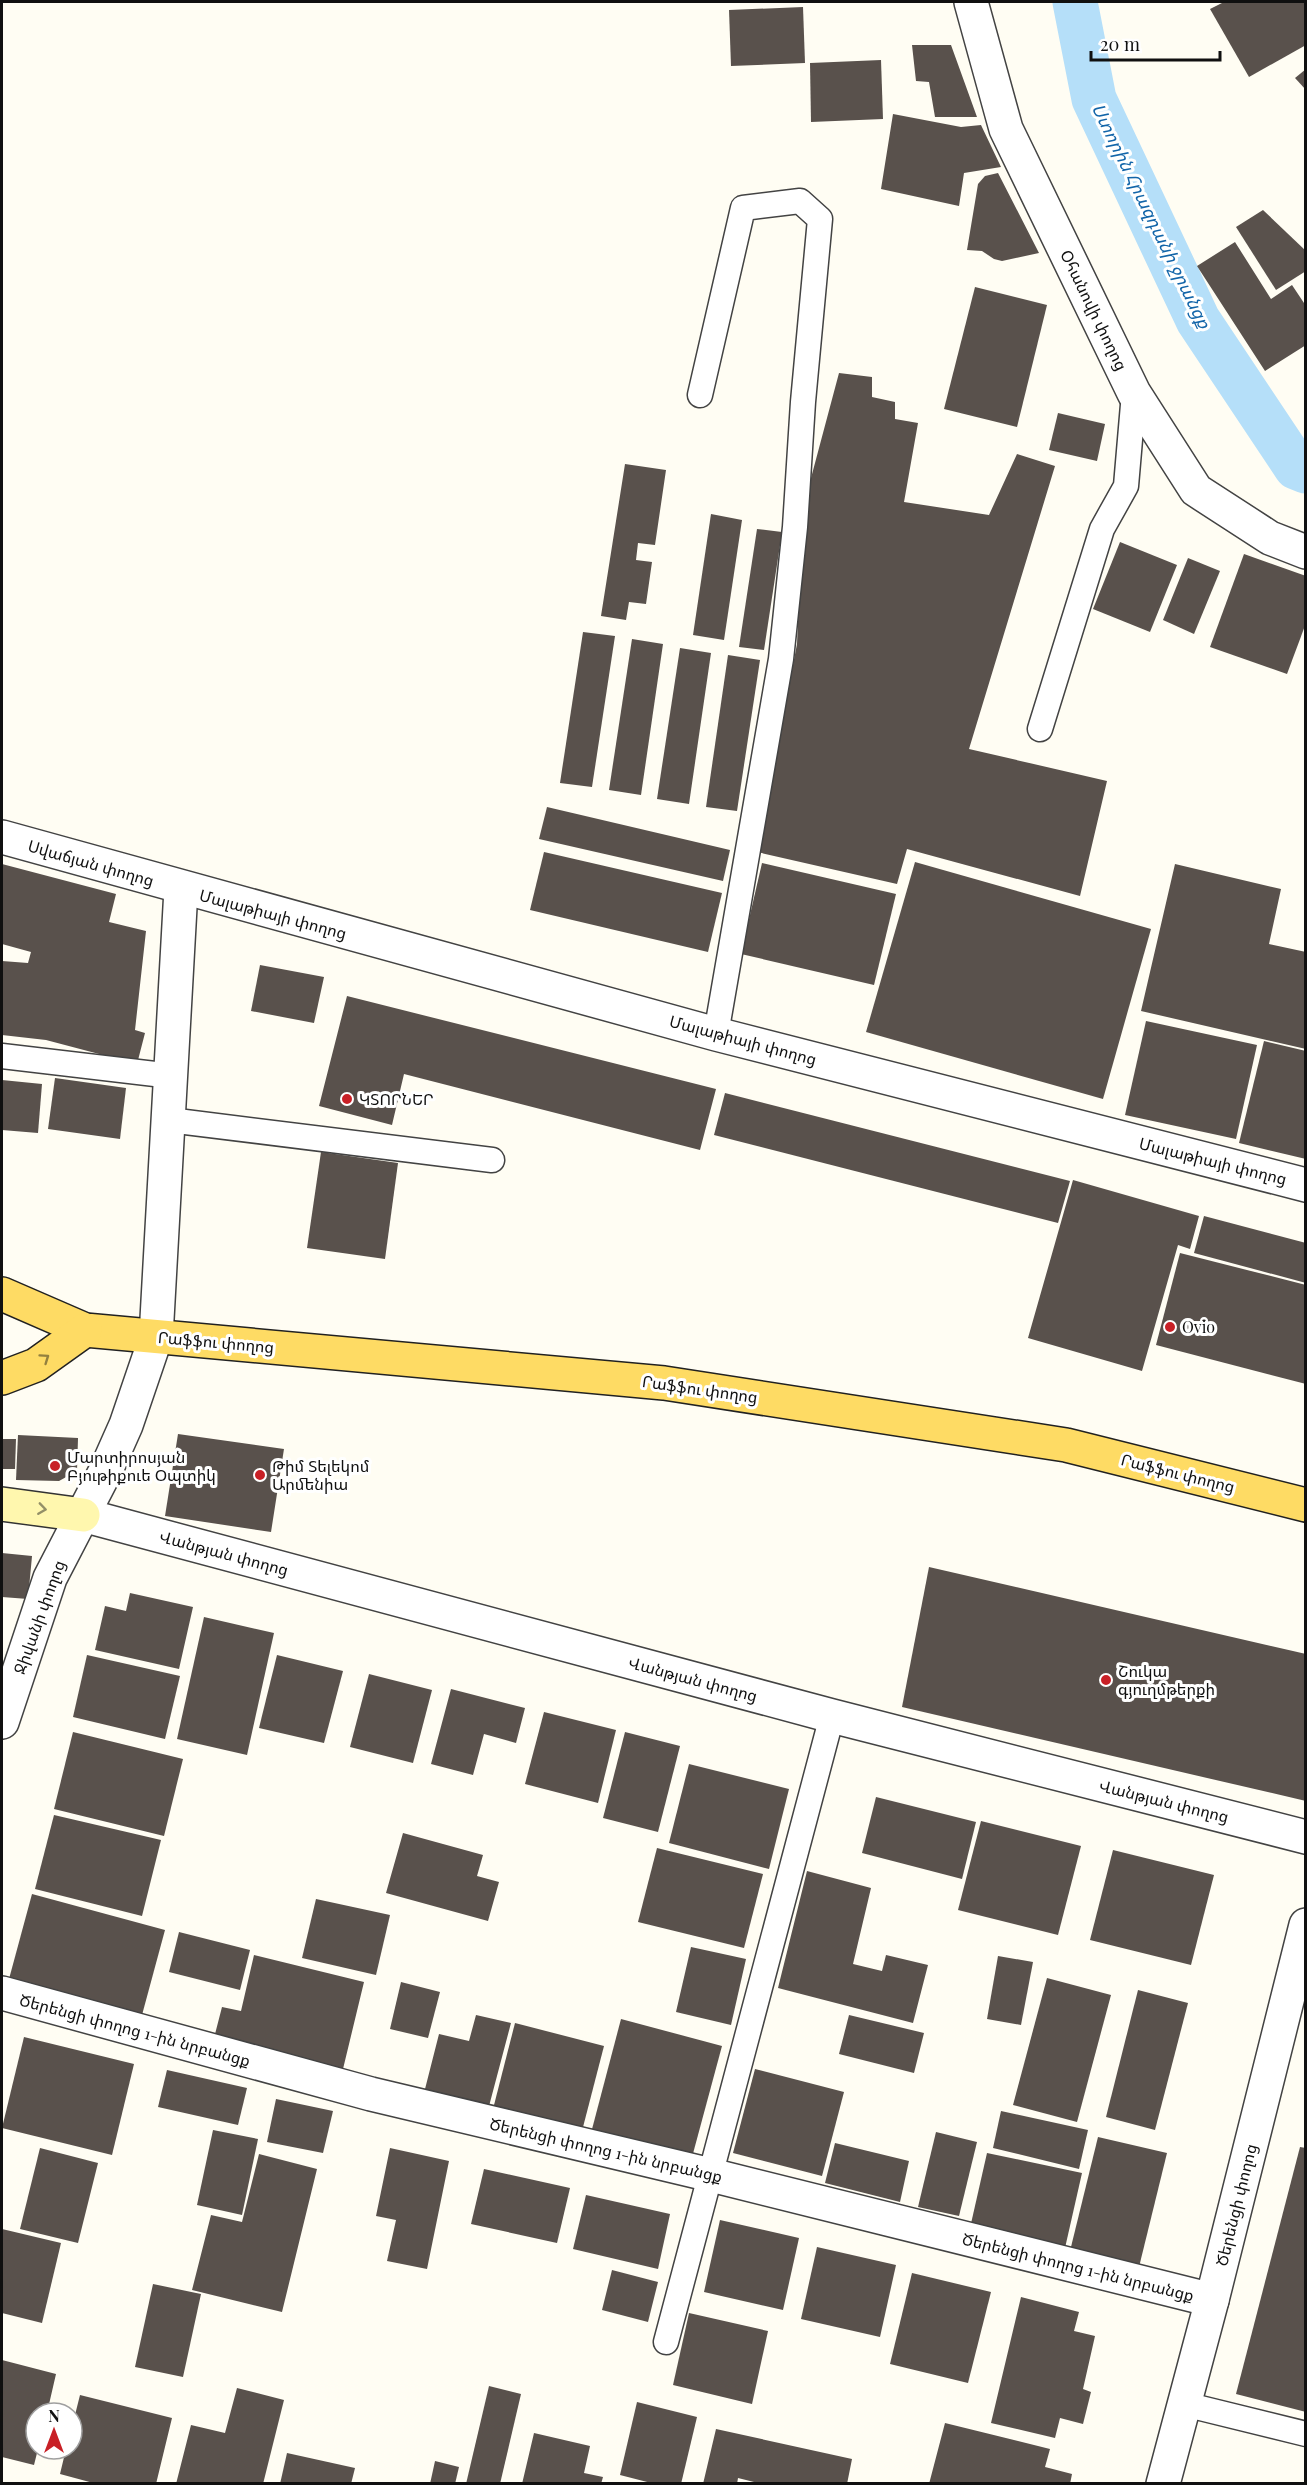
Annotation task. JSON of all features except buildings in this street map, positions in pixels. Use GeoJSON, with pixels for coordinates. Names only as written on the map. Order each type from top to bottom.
{"type":"FeatureCollection","features":[{"type":"Feature","properties":{"kind":"main road","name":"Րաֆֆու փողոց"},"geometry":{"type":"LineString","coordinates":[[2,1294],[86,1330],[664,1383],[1066,1445],[1305,1505]]}},
{"type":"Feature","properties":{"kind":"main road"},"geometry":{"type":"LineString","coordinates":[[2,1378],[36,1365],[86,1330]]}},
{"type":"Feature","properties":{"kind":"main road"},"geometry":{"type":"LineString","coordinates":[[2,1504],[83,1515]]}},
{"type":"Feature","properties":{"kind":"street","name":"Օհանովի փողոց"},"geometry":{"type":"LineString","coordinates":[[971,2],[1006,129],[1134,393],[1196,490],[1270,538],[1305,552]]}},
{"type":"Feature","properties":{"kind":"street","name":"Սվաճյան փողոց"},"geometry":{"type":"LineString","coordinates":[[2,837],[182,889]]}},
{"type":"Feature","properties":{"kind":"street","name":"Մալաթիայի փողոց"},"geometry":{"type":"LineString","coordinates":[[182,889],[716,1034],[1305,1185]]}},
{"type":"Feature","properties":{"kind":"street","name":"Ջիվանի փողոց"},"geometry":{"type":"LineString","coordinates":[[2,1722],[50,1578],[126,1425],[156,1337],[182,889]]}},
{"type":"Feature","properties":{"kind":"street","name":"Վանթյան փողոց"},"geometry":{"type":"LineString","coordinates":[[83,1515],[832,1716],[1305,1837]]}},
{"type":"Feature","properties":{"kind":"street","name":"Ծերենցի փողոց"},"geometry":{"type":"LineString","coordinates":[[1163,2484],[1212,2300],[1305,1925]]}},
{"type":"Feature","properties":{"kind":"street","name":"Ծերենցի փողոց 1-ին նրբանցք"},"geometry":{"type":"LineString","coordinates":[[2,1993],[371,2094],[711,2175],[1212,2300]]}},
{"type":"Feature","properties":{"kind":"lane"},"geometry":{"type":"LineString","coordinates":[[700,395],[743,208],[800,201],[820,219],[804,390],[795,527],[781,659],[716,1034]]}},
{"type":"Feature","properties":{"kind":"lane"},"geometry":{"type":"LineString","coordinates":[[1040,729],[1101,529],[1126,486],[1134,393]]}},
{"type":"Feature","properties":{"kind":"lane"},"geometry":{"type":"LineString","coordinates":[[2,1056],[172,1076]]}},
{"type":"Feature","properties":{"kind":"lane"},"geometry":{"type":"LineString","coordinates":[[169,1120],[492,1160]]}},
{"type":"Feature","properties":{"kind":"lane"},"geometry":{"type":"LineString","coordinates":[[666,2342],[832,1716]]}},
{"type":"Feature","properties":{"kind":"lane"},"geometry":{"type":"LineString","coordinates":[[1184,2404],[1305,2434]]}},
{"type":"Feature","properties":{"kind":"waterway","name":"Ստորին Հրազդանի ջրանցք"},"geometry":{"type":"LineString","coordinates":[[1075,2],[1094,99],[1198,320],[1296,467],[1306,471]]}},
{"type":"Feature","properties":{"kind":"place","name":"ԿՏՈՐՆԵՐ"},"geometry":{"type":"Point","coordinates":[347,1099]}},
{"type":"Feature","properties":{"kind":"place","name":"Ovio"},"geometry":{"type":"Point","coordinates":[1170,1327]}},
{"type":"Feature","properties":{"kind":"place","name":"Մարտիրոսյան Բյութիքուե Օպտիկ"},"geometry":{"type":"Point","coordinates":[55,1466]}},
{"type":"Feature","properties":{"kind":"place","name":"Թիմ Տելեկոմ Արմենիա"},"geometry":{"type":"Point","coordinates":[260,1475]}},
{"type":"Feature","properties":{"kind":"place","name":"Շուկա գյուղմթերքի"},"geometry":{"type":"Point","coordinates":[1106,1680]}}]}
